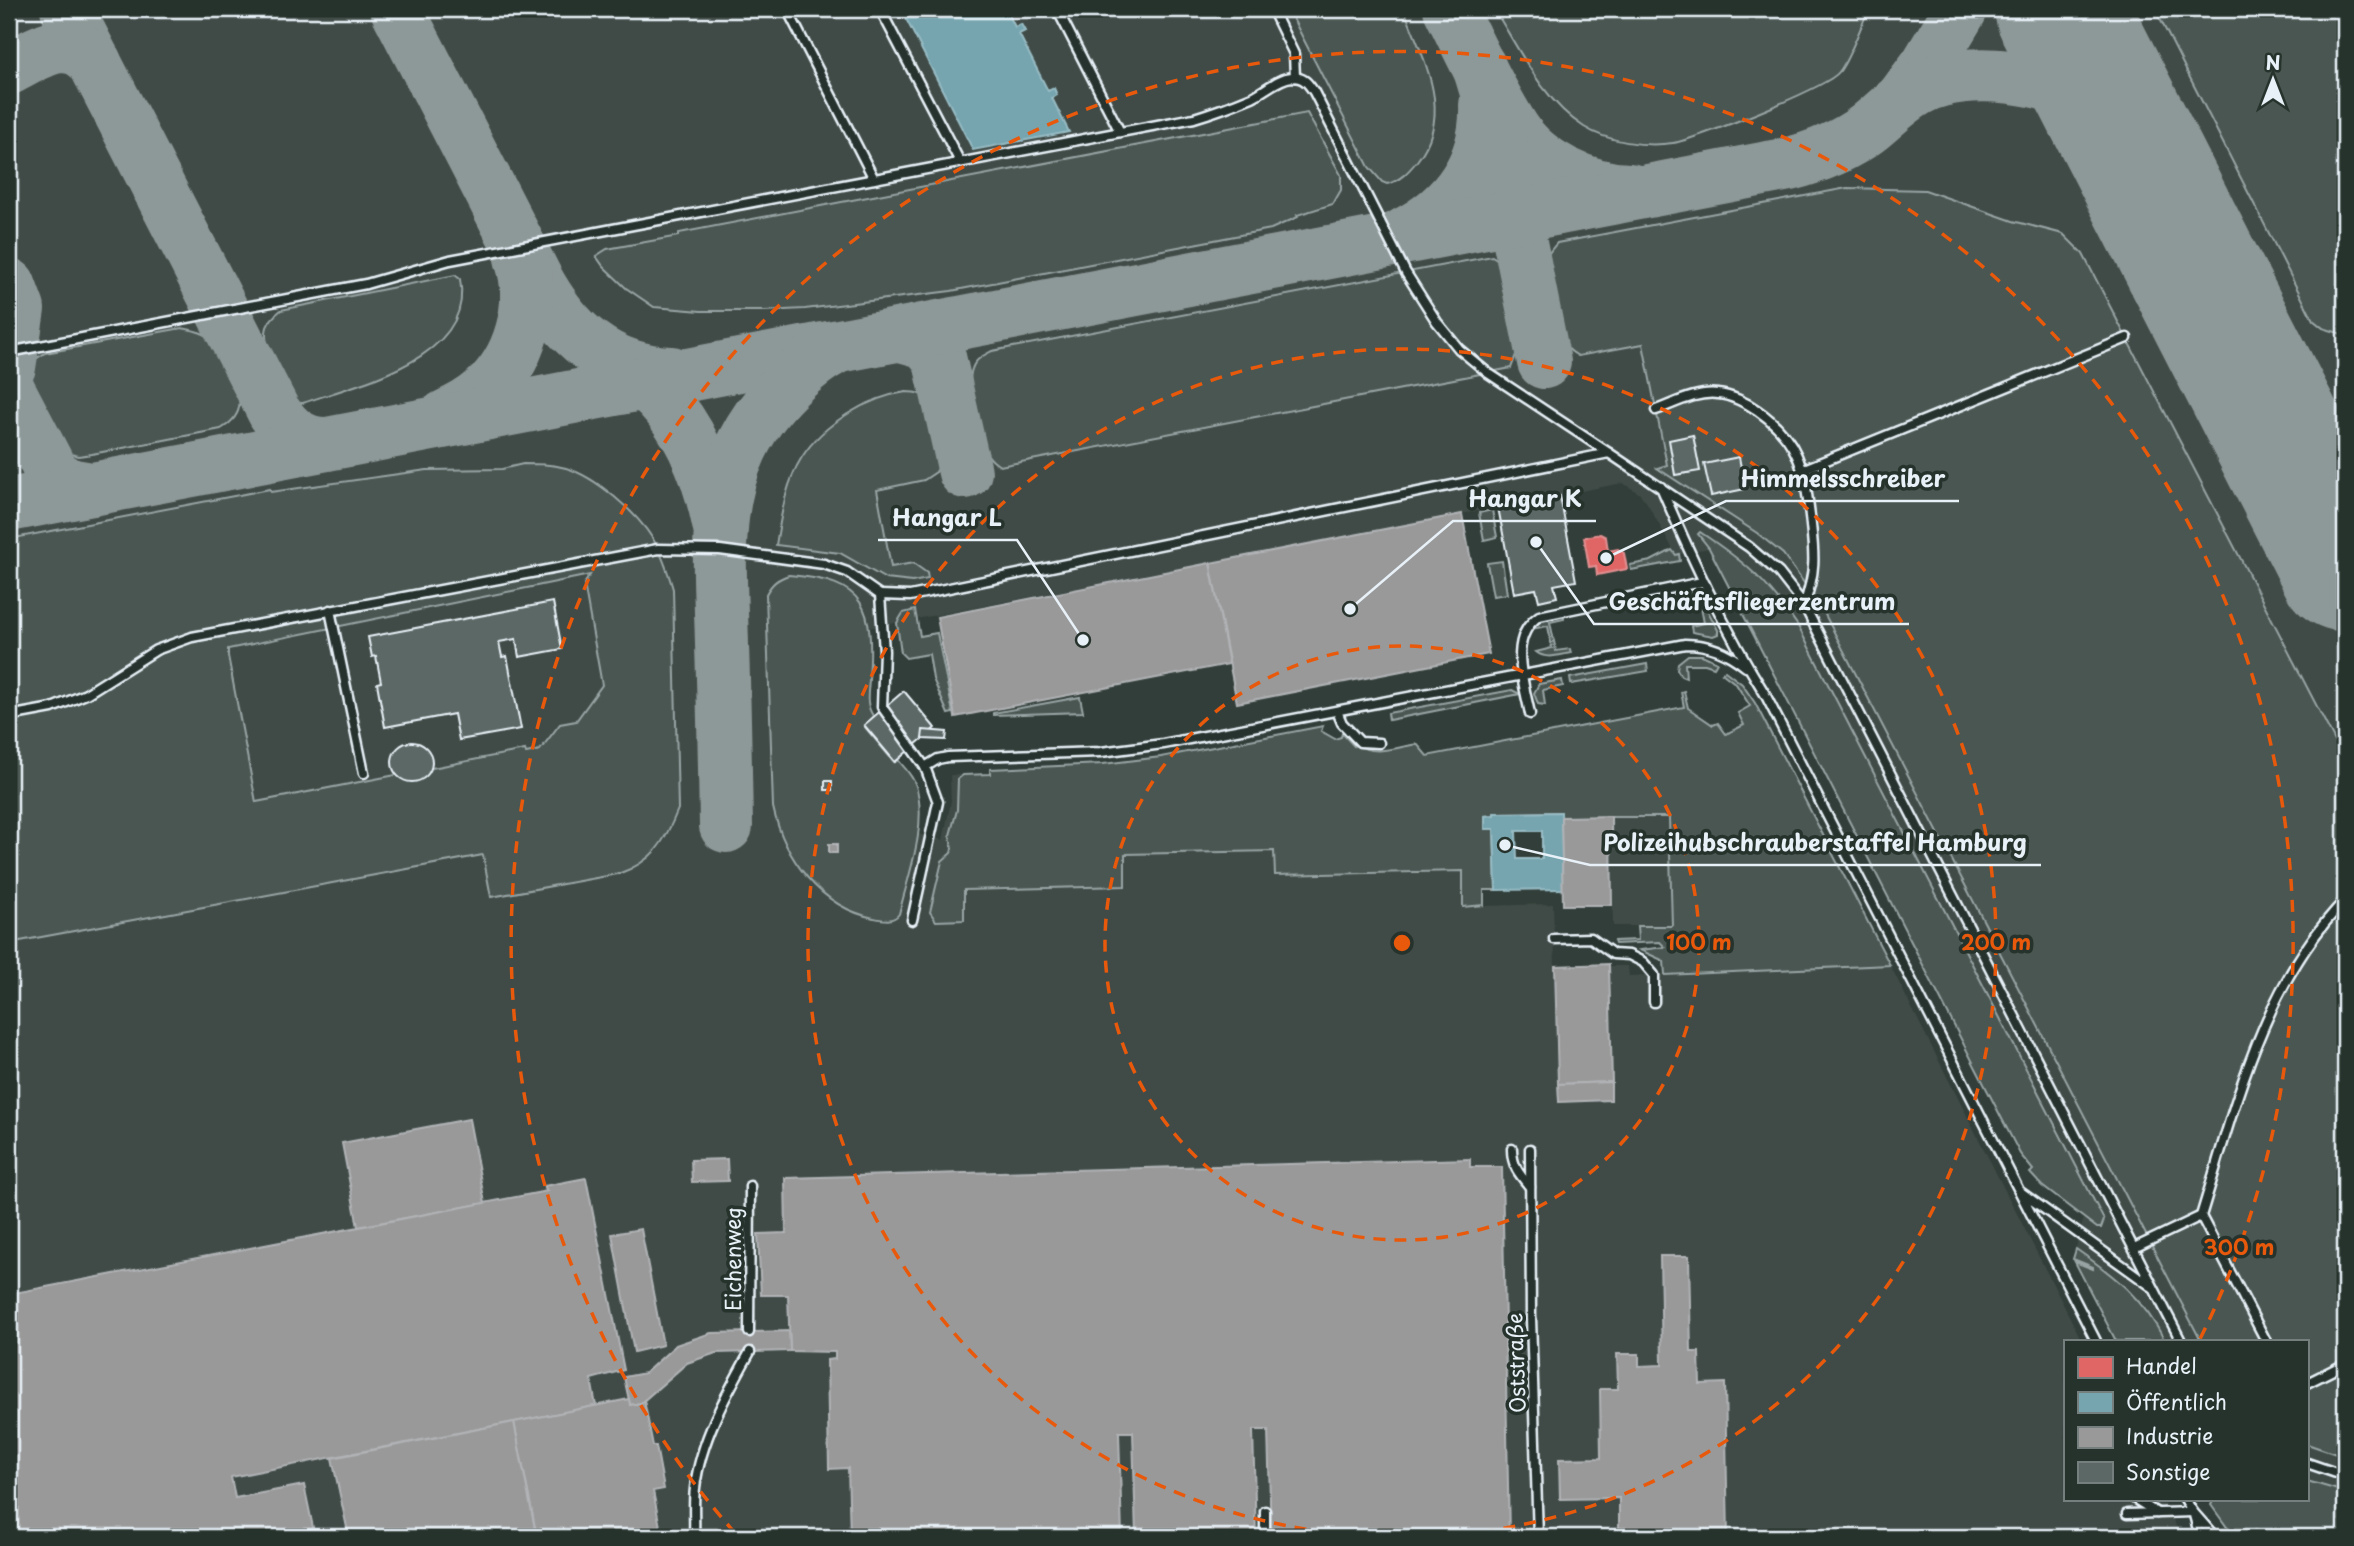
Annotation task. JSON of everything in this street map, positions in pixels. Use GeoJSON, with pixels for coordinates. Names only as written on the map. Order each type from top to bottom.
{"type":"FeatureCollection","features":[{"type":"Feature","properties":{"kind":"lane"},"geometry":{"type":"LineString","coordinates":[[787,9],[874,179]]}},
{"type":"Feature","properties":{"kind":"lane"},"geometry":{"type":"LineString","coordinates":[[880,9],[960,162]]}},
{"type":"Feature","properties":{"kind":"lane"},"geometry":{"type":"LineString","coordinates":[[1057,9],[1120,132]]}},
{"type":"Feature","properties":{"kind":"lane"},"geometry":{"type":"LineString","coordinates":[[1272,9],[1294,54],[1295,77]]}},
{"type":"Feature","properties":{"kind":"lane"},"geometry":{"type":"LineString","coordinates":[[9,352],[366,284],[450,260],[1194,118],[1253,97],[1283,79],[1304,79],[1314,92],[1406,273],[1437,322],[1459,349],[1488,373],[1749,547],[1779,573],[1804,605],[2180,1340]]}},
{"type":"Feature","properties":{"kind":"lane"},"geometry":{"type":"LineString","coordinates":[[1802,470],[2127,338]]}},
{"type":"Feature","properties":{"kind":"lane"},"geometry":{"type":"LineString","coordinates":[[1656,410],[1700,395],[1718,393],[1736,399],[1768,418],[1788,436],[1799,457],[1802,470],[1815,566],[1804,605]]}},
{"type":"Feature","properties":{"kind":"lane"},"geometry":{"type":"LineString","coordinates":[[9,716],[52,708],[86,694],[156,650],[192,638],[658,549],[720,550],[824,564],[847,572],[880,595],[910,596],[1609,453]]}},
{"type":"Feature","properties":{"kind":"lane"},"geometry":{"type":"LineString","coordinates":[[1661,487],[1702,582],[1765,694],[2095,1340]]}},
{"type":"Feature","properties":{"kind":"lane"},"geometry":{"type":"LineString","coordinates":[[1530,714],[1520,657],[1522,634],[1528,623],[1539,616],[1702,582]]}},
{"type":"Feature","properties":{"kind":"lane"},"geometry":{"type":"LineString","coordinates":[[880,595],[884,651],[882,707],[925,767],[938,802],[912,920]]}},
{"type":"Feature","properties":{"kind":"lane"},"geometry":{"type":"LineString","coordinates":[[330,610],[364,773]]}},
{"type":"Feature","properties":{"kind":"lane"},"geometry":{"type":"LineString","coordinates":[[925,767],[948,757],[1065,754],[1163,744],[1685,644],[1698,644],[1723,651],[1751,671]]}},
{"type":"Feature","properties":{"kind":"lane"},"geometry":{"type":"LineString","coordinates":[[1336,710],[1342,723],[1360,742],[1379,743]]}},
{"type":"Feature","properties":{"kind":"lane"},"geometry":{"type":"LineString","coordinates":[[2265,1340],[2201,1216],[2261,1030],[2283,986],[2313,939],[2345,901]]}},
{"type":"Feature","properties":{"kind":"lane"},"geometry":{"type":"LineString","coordinates":[[1554,939],[1591,938],[1613,954],[1629,956],[1643,962],[1654,975],[1654,1002]]}},
{"type":"Feature","properties":{"kind":"lane"},"geometry":{"type":"LineString","coordinates":[[1512,1149],[1512,1161],[1530,1187]]}},
{"type":"Feature","properties":{"kind":"lane","name":"Oststraße"},"geometry":{"type":"LineString","coordinates":[[1530,1149],[1538,1537]]}},
{"type":"Feature","properties":{"kind":"lane","name":"Eichenweg"},"geometry":{"type":"LineString","coordinates":[[749,1332],[750,1186]]}},
{"type":"Feature","properties":{"kind":"lane"},"geometry":{"type":"LineString","coordinates":[[2020,1191],[2154,1288]]}},
{"type":"Feature","properties":{"kind":"lane"},"geometry":{"type":"LineString","coordinates":[[2134,1248],[2201,1216]]}},
{"type":"Feature","properties":{"kind":"lane"},"geometry":{"type":"LineString","coordinates":[[694,1537],[695,1487],[706,1442],[750,1352]]}},
{"type":"Feature","properties":{"kind":"lane"},"geometry":{"type":"LineString","coordinates":[[2308,1382],[2345,1364]]}},
{"type":"Feature","properties":{"kind":"lane"},"geometry":{"type":"LineString","coordinates":[[2308,1463],[2345,1476]]}},
{"type":"Feature","properties":{"kind":"lane"},"geometry":{"type":"LineString","coordinates":[[2137,1500],[2157,1513]]}},
{"type":"Feature","properties":{"kind":"lane"},"geometry":{"type":"LineString","coordinates":[[2186,1500],[2216,1537]]}},
{"type":"Feature","properties":{"kind":"lane"},"geometry":{"type":"LineString","coordinates":[[1265,1511],[1265,1537]]}},
{"type":"Feature","properties":{"kind":"lane"},"geometry":{"type":"LineString","coordinates":[[2127,1514],[2193,1512]]}},
{"type":"Feature","properties":{"kind":"lane"},"geometry":{"type":"LineString","coordinates":[[2193,1512],[2200,1537]]}},
{"type":"Feature","properties":{"kind":"shaded area"},"geometry":{"type":"Polygon","coordinates":[[[9,9],[2345,9],[2345,1537],[2235,1537],[2219,1517],[2211,1505],[2214,1500],[2308,1500],[2308,1340],[2115,1340],[2073,1259],[2084,1217],[2044,1183],[2020,1154],[1709,548],[1676,555],[1647,503],[1640,494],[1623,483],[869,628],[868,701],[869,711],[874,717],[864,726],[894,762],[898,760],[912,777],[920,807],[918,834],[943,840],[951,801],[950,775],[990,774],[1479,809],[1480,906],[1553,904],[1555,966],[1628,966],[1629,976],[1890,965],[2081,1340],[2064,1340],[2064,1500],[2163,1500],[2182,1537],[9,1537],[9,9]]]}},
{"type":"Feature","properties":{"kind":"shaded area"},"geometry":{"type":"Polygon","coordinates":[[[1288,9],[1404,9],[1426,67],[1435,105],[1434,124],[1428,142],[1417,161],[1400,178],[1387,184],[1369,167],[1288,9]]]}},
{"type":"Feature","properties":{"kind":"shaded area"},"geometry":{"type":"Polygon","coordinates":[[[1494,9],[1869,9],[1843,67],[1830,79],[1707,133],[1673,143],[1651,144],[1604,136],[1584,127],[1569,116],[1544,89],[1494,9]]]}},
{"type":"Feature","properties":{"kind":"shaded area"},"geometry":{"type":"Polygon","coordinates":[[[2155,9],[2345,9],[2345,335],[2323,328],[2313,320],[2155,9]]]}},
{"type":"Feature","properties":{"kind":"shaded area"},"geometry":{"type":"Polygon","coordinates":[[[1307,113],[1341,175],[1341,190],[1333,204],[1297,215],[1298,217],[1271,229],[951,291],[805,309],[764,311],[701,311],[654,307],[626,288],[596,256],[607,249],[679,236],[679,233],[1307,113]]]}},
{"type":"Feature","properties":{"kind":"shaded area"},"geometry":{"type":"Polygon","coordinates":[[[1847,188],[1925,190],[2013,221],[2063,234],[2083,254],[2340,751],[2345,749],[2345,1457],[2308,1444],[2308,1340],[2200,1340],[1820,605],[1783,554],[1757,533],[1657,468],[1667,465],[1643,344],[1578,356],[1565,346],[1559,337],[1548,299],[1544,268],[1547,256],[1557,243],[1847,188]]]}},
{"type":"Feature","properties":{"kind":"shaded area"},"geometry":{"type":"Polygon","coordinates":[[[1492,256],[1510,271],[1523,336],[1511,368],[1000,466],[989,457],[980,438],[972,400],[972,369],[980,358],[992,351],[1492,256]]]}},
{"type":"Feature","properties":{"kind":"shaded area"},"geometry":{"type":"Polygon","coordinates":[[[455,275],[460,279],[460,306],[450,329],[432,348],[408,364],[381,376],[297,403],[280,377],[267,345],[267,327],[281,310],[455,275]]]}},
{"type":"Feature","properties":{"kind":"shaded area"},"geometry":{"type":"Polygon","coordinates":[[[182,328],[206,335],[217,347],[238,393],[239,408],[230,422],[221,429],[92,454],[79,456],[62,452],[22,379],[30,363],[45,353],[182,328]]]}},
{"type":"Feature","properties":{"kind":"shaded area"},"geometry":{"type":"Polygon","coordinates":[[[906,392],[919,394],[929,403],[941,463],[936,472],[924,480],[877,490],[891,567],[913,563],[927,573],[928,579],[912,582],[886,579],[840,553],[776,545],[788,488],[796,467],[811,445],[834,423],[862,406],[906,392]]]}},
{"type":"Feature","properties":{"kind":"shaded area"},"geometry":{"type":"Polygon","coordinates":[[[9,427],[16,444],[18,462],[9,470],[9,427]]]}},
{"type":"Feature","properties":{"kind":"shaded area"},"geometry":{"type":"Polygon","coordinates":[[[523,464],[550,465],[566,468],[590,479],[614,497],[646,529],[664,563],[673,589],[678,809],[663,841],[649,857],[618,874],[491,897],[483,855],[9,943],[9,539],[270,489],[271,492],[427,470],[502,469],[523,464]],[[590,575],[228,649],[256,802],[525,750],[526,753],[540,750],[560,724],[576,721],[602,685],[584,584],[590,575]]]}},
{"type":"Feature","properties":{"kind":"shaded area"},"geometry":{"type":"Polygon","coordinates":[[[1492,510],[1497,537],[1484,540],[1479,513],[1492,510]]]}},
{"type":"Feature","properties":{"kind":"shaded area"},"geometry":{"type":"Polygon","coordinates":[[[1700,532],[1754,573],[1798,626],[2104,1220],[2101,1228],[2097,1228],[2042,1186],[2030,1173],[2033,1170],[2020,1154],[1709,548],[1698,534],[1700,532]]]}},
{"type":"Feature","properties":{"kind":"shaded area"},"geometry":{"type":"Polygon","coordinates":[[[1672,550],[1676,555],[1679,554],[1680,561],[1631,570],[1630,565],[1651,561],[1672,550]]]}},
{"type":"Feature","properties":{"kind":"shaded area"},"geometry":{"type":"Polygon","coordinates":[[[1502,561],[1507,594],[1493,596],[1487,563],[1502,561]]]}},
{"type":"Feature","properties":{"kind":"shaded area"},"geometry":{"type":"Polygon","coordinates":[[[789,575],[835,584],[850,592],[860,602],[866,616],[870,634],[868,699],[874,717],[864,726],[894,762],[898,760],[908,772],[916,786],[919,801],[918,834],[911,867],[899,914],[891,919],[878,919],[855,912],[821,891],[807,878],[796,862],[778,826],[773,807],[766,594],[775,582],[789,575]]]}},
{"type":"Feature","properties":{"kind":"shaded area"},"geometry":{"type":"Polygon","coordinates":[[[1684,593],[1696,593],[1700,596],[1718,634],[1713,636],[1692,632],[1691,626],[1704,623],[1700,602],[1687,604],[1684,593]]]}},
{"type":"Feature","properties":{"kind":"shaded area"},"geometry":{"type":"Polygon","coordinates":[[[915,610],[920,636],[937,633],[953,713],[948,714],[933,679],[929,654],[906,658],[901,653],[897,623],[903,613],[915,610]]]}},
{"type":"Feature","properties":{"kind":"shaded area"},"geometry":{"type":"Polygon","coordinates":[[[1564,616],[1564,619],[1550,622],[1556,651],[1570,649],[1571,653],[1548,656],[1536,652],[1552,648],[1548,626],[1531,629],[1541,621],[1564,616]]]}},
{"type":"Feature","properties":{"kind":"shaded area"},"geometry":{"type":"Polygon","coordinates":[[[1688,655],[1702,655],[1717,662],[1714,667],[1685,664],[1686,678],[1681,676],[1677,669],[1678,663],[1688,655]]]}},
{"type":"Feature","properties":{"kind":"shaded area"},"geometry":{"type":"Polygon","coordinates":[[[1647,664],[1648,671],[1571,684],[1570,678],[1647,664]]]}},
{"type":"Feature","properties":{"kind":"shaded area"},"geometry":{"type":"Polygon","coordinates":[[[1725,671],[1742,684],[1755,703],[1890,965],[1665,975],[1664,961],[1640,950],[1665,947],[1660,942],[1615,944],[1614,941],[1638,940],[1637,926],[1672,926],[1669,817],[1561,817],[1560,812],[1495,813],[1485,816],[1485,829],[1494,829],[1496,890],[1484,890],[1484,905],[1463,907],[1463,871],[1275,875],[1274,851],[1125,854],[1125,886],[964,890],[964,920],[936,921],[930,912],[942,861],[952,849],[950,835],[957,810],[958,779],[963,775],[990,774],[990,769],[1103,764],[1161,757],[1323,726],[1321,731],[1335,739],[1341,737],[1342,733],[1354,746],[1356,744],[1378,751],[1417,744],[1427,756],[1684,707],[1681,692],[1684,691],[1688,708],[1713,725],[1718,723],[1726,734],[1744,725],[1738,713],[1750,706],[1736,684],[1722,673],[1725,671]]]}},
{"type":"Feature","properties":{"kind":"shaded area"},"geometry":{"type":"Polygon","coordinates":[[[1562,680],[1563,686],[1543,690],[1545,705],[1538,704],[1534,693],[1539,684],[1562,680]]]}},
{"type":"Feature","properties":{"kind":"shaded area"},"geometry":{"type":"Polygon","coordinates":[[[1512,690],[1520,694],[1389,720],[1388,713],[1512,690]]]}},
{"type":"Feature","properties":{"kind":"shaded area"},"geometry":{"type":"Polygon","coordinates":[[[1080,697],[1083,712],[993,715],[993,713],[1080,697]]]}},
{"type":"Feature","properties":{"kind":"shaded area"},"geometry":{"type":"Polygon","coordinates":[[[1670,817],[1672,926],[1613,926],[1611,818],[1670,817]]]}},
{"type":"Feature","properties":{"kind":"shaded area"},"geometry":{"type":"Polygon","coordinates":[[[2076,1249],[2127,1289],[2147,1312],[2164,1340],[2115,1340],[2075,1262],[2093,1267],[2073,1259],[2076,1249]]]}},
{"type":"Feature","properties":{"kind":"shaded area"},"geometry":{"type":"Polygon","coordinates":[[[2308,1481],[2345,1492],[2345,1537],[2256,1537],[2256,1529],[2252,1537],[2234,1537],[2211,1505],[2214,1500],[2308,1500],[2308,1481]]]}},
{"type":"Feature","properties":{"kind":"building: Handel"},"geometry":{"type":"Polygon","coordinates":[[[1600,534],[1606,537],[1608,551],[1618,549],[1624,553],[1627,569],[1597,575],[1596,566],[1589,567],[1584,537],[1600,534]]]}},
{"type":"Feature","properties":{"kind":"building: Öffentlich"},"geometry":{"type":"Polygon","coordinates":[[[901,9],[1006,9],[1015,27],[1021,24],[1025,31],[1019,34],[1048,91],[1054,88],[1057,95],[1052,98],[1069,132],[973,150],[901,9]]]}},
{"type":"Feature","properties":{"kind":"building: Öffentlich"},"geometry":{"type":"Polygon","coordinates":[[[1561,812],[1563,889],[1496,890],[1494,829],[1485,829],[1485,816],[1494,813],[1561,812]],[[1516,831],[1517,859],[1542,859],[1542,831],[1516,831]]]}},
{"type":"Feature","properties":{"kind":"building: Industrie"},"geometry":{"type":"Polygon","coordinates":[[[1462,514],[1489,654],[1237,703],[1210,563],[1462,514]]]}},
{"type":"Feature","properties":{"kind":"building: Industrie"},"geometry":{"type":"Polygon","coordinates":[[[1210,563],[1229,664],[955,717],[937,617],[1210,563]]]}},
{"type":"Feature","properties":{"kind":"building: Industrie"},"geometry":{"type":"Polygon","coordinates":[[[1611,816],[1612,905],[1563,905],[1561,817],[1611,816]]]}},
{"type":"Feature","properties":{"kind":"building: Industrie"},"geometry":{"type":"Polygon","coordinates":[[[829,844],[837,844],[837,853],[829,853],[829,844]]]}},
{"type":"Feature","properties":{"kind":"building: Industrie"},"geometry":{"type":"Polygon","coordinates":[[[1609,964],[1612,1082],[1558,1084],[1555,966],[1609,964]]]}},
{"type":"Feature","properties":{"kind":"building: Industrie"},"geometry":{"type":"Polygon","coordinates":[[[1611,1082],[1611,1100],[1559,1102],[1558,1084],[1611,1082]]]}},
{"type":"Feature","properties":{"kind":"building: Industrie"},"geometry":{"type":"Polygon","coordinates":[[[469,1119],[485,1203],[358,1227],[342,1143],[469,1119]]]}},
{"type":"Feature","properties":{"kind":"building: Industrie"},"geometry":{"type":"Polygon","coordinates":[[[727,1159],[728,1181],[692,1182],[691,1160],[727,1159]]]}},
{"type":"Feature","properties":{"kind":"building: Industrie"},"geometry":{"type":"Polygon","coordinates":[[[1470,1159],[1470,1167],[1502,1167],[1509,1537],[1271,1537],[1268,1430],[1253,1430],[1256,1537],[1136,1537],[1133,1432],[1119,1432],[1122,1537],[850,1537],[848,1468],[829,1469],[827,1360],[835,1359],[835,1352],[790,1351],[788,1295],[761,1295],[758,1234],[786,1233],[785,1178],[1470,1159]]]}},
{"type":"Feature","properties":{"kind":"building: Industrie"},"geometry":{"type":"Polygon","coordinates":[[[586,1178],[624,1370],[591,1379],[596,1406],[231,1477],[235,1498],[304,1485],[315,1537],[9,1537],[9,1294],[547,1191],[544,1186],[586,1178]]]}},
{"type":"Feature","properties":{"kind":"building: Industrie"},"geometry":{"type":"Polygon","coordinates":[[[641,1229],[663,1345],[634,1352],[612,1234],[641,1229]]]}},
{"type":"Feature","properties":{"kind":"building: Industrie"},"geometry":{"type":"Polygon","coordinates":[[[1660,1256],[1689,1256],[1691,1352],[1699,1352],[1700,1384],[1725,1383],[1728,1537],[1644,1537],[1644,1528],[1619,1528],[1619,1498],[1560,1499],[1559,1459],[1601,1458],[1600,1389],[1618,1389],[1617,1354],[1639,1354],[1639,1366],[1662,1365],[1660,1256]]]}},
{"type":"Feature","properties":{"kind":"building: Industrie"},"geometry":{"type":"Polygon","coordinates":[[[789,1331],[790,1351],[716,1353],[687,1363],[641,1403],[630,1405],[624,1377],[645,1373],[676,1345],[711,1333],[789,1331]]]}},
{"type":"Feature","properties":{"kind":"building: Industrie"},"geometry":{"type":"Polygon","coordinates":[[[629,1399],[630,1405],[644,1400],[653,1446],[656,1446],[664,1489],[653,1491],[662,1537],[537,1537],[514,1422],[629,1399]]]}},
{"type":"Feature","properties":{"kind":"building: Industrie"},"geometry":{"type":"Polygon","coordinates":[[[514,1422],[535,1529],[489,1537],[349,1537],[332,1458],[514,1422]]]}},
{"type":"Feature","properties":{"kind":"building: Sonstige"},"geometry":{"type":"Polygon","coordinates":[[[1693,435],[1700,471],[1675,475],[1669,440],[1693,435]]]}},
{"type":"Feature","properties":{"kind":"building: Sonstige"},"geometry":{"type":"Polygon","coordinates":[[[1739,457],[1745,489],[1711,496],[1704,464],[1739,457]]]}},
{"type":"Feature","properties":{"kind":"building: Sonstige"},"geometry":{"type":"Polygon","coordinates":[[[1560,496],[1576,581],[1554,585],[1557,597],[1539,601],[1536,589],[1514,593],[1498,507],[1560,496]]]}},
{"type":"Feature","properties":{"kind":"building: Sonstige"},"geometry":{"type":"Polygon","coordinates":[[[553,602],[562,649],[519,657],[516,639],[499,642],[502,657],[507,656],[521,729],[459,740],[454,714],[385,727],[377,683],[381,682],[376,656],[372,657],[368,637],[553,602]]]}},
{"type":"Feature","properties":{"kind":"building: Sonstige"},"geometry":{"type":"Polygon","coordinates":[[[904,691],[935,728],[895,762],[864,725],[904,691]]]}},
{"type":"Feature","properties":{"kind":"building: Sonstige"},"geometry":{"type":"Polygon","coordinates":[[[923,730],[947,732],[946,740],[922,739],[923,730]]]}},
{"type":"Feature","properties":{"kind":"building: Sonstige"},"geometry":{"type":"Polygon","coordinates":[[[412,742],[420,743],[426,748],[431,754],[431,770],[426,776],[420,781],[412,782],[404,781],[398,776],[393,770],[392,762],[393,754],[398,748],[404,743],[412,742]]]}},
{"type":"Feature","properties":{"kind":"building: Sonstige"},"geometry":{"type":"Polygon","coordinates":[[[825,781],[832,781],[832,790],[825,790],[825,781]]]}},
{"type":"Feature","properties":{"kind":"taxiway"},"geometry":{"type":"LineString","coordinates":[[67,9],[274,412],[295,435],[309,442],[326,444]]}},
{"type":"Feature","properties":{"kind":"taxiway"},"geometry":{"type":"LineString","coordinates":[[397,9],[535,277],[560,315],[574,331],[608,357],[648,371],[672,373]]}},
{"type":"Feature","properties":{"kind":"taxiway"},"geometry":{"type":"LineString","coordinates":[[1450,9],[1496,100],[1523,142],[1535,154],[1564,173],[1597,185],[1630,190]]}},
{"type":"Feature","properties":{"kind":"taxiway"},"geometry":{"type":"LineString","coordinates":[[1902,99],[1928,64],[1961,9]]}},
{"type":"Feature","properties":{"kind":"taxiway"},"geometry":{"type":"LineString","coordinates":[[9,68],[42,51],[63,46],[84,53],[95,63]]}},
{"type":"Feature","properties":{"kind":"taxiway"},"geometry":{"type":"LineString","coordinates":[[1479,66],[1496,123],[1544,362]]}},
{"type":"Feature","properties":{"kind":"taxiway"},"geometry":{"type":"LineString","coordinates":[[9,505],[1789,164],[1849,141],[1922,87],[1962,76],[2009,77],[2055,86],[2075,94],[2103,112],[2129,143]]}},
{"type":"Feature","properties":{"kind":"taxiway"},"geometry":{"type":"LineString","coordinates":[[1405,234],[1439,211],[1465,182],[1481,146],[1486,105]]}},
{"type":"Feature","properties":{"kind":"taxiway"},"geometry":{"type":"LineString","coordinates":[[445,417],[483,394],[496,381],[516,349],[526,313],[527,295],[521,258]]}},
{"type":"Feature","properties":{"kind":"taxiway"},"geometry":{"type":"LineString","coordinates":[[9,285],[18,309],[9,367]]}},
{"type":"Feature","properties":{"kind":"taxiway"},"geometry":{"type":"LineString","coordinates":[[901,335],[926,342],[939,357],[965,472]]}},
{"type":"Feature","properties":{"kind":"taxiway"},"geometry":{"type":"LineString","coordinates":[[726,826],[720,544],[729,482],[739,452],[755,423],[790,382],[831,350]]}},
{"type":"Feature","properties":{"kind":"taxiway"},"geometry":{"type":"LineString","coordinates":[[621,368],[656,393],[681,425],[705,473],[719,524]]}},
{"type":"Feature","properties":{"kind":"taxiway"},"geometry":{"type":"LineString","coordinates":[[9,391],[53,475],[69,485],[92,489]]}},
{"type":"Feature","properties":{"kind":"taxiway"},"geometry":{"type":"LineString","coordinates":[[2262,401],[2299,444],[2320,462],[2345,476]]}},
{"type":"Feature","properties":{"kind":"runway"},"geometry":{"type":"LineString","coordinates":[[2061,9],[2345,565]]}},
{"type":"Feature","properties":{"kind":"place","name":"Geschäftsfliegerzentrum"},"geometry":{"type":"Point","coordinates":[1536,542]}},
{"type":"Feature","properties":{"kind":"place","name":"Himmelsschreiber"},"geometry":{"type":"Point","coordinates":[1606,558]}},
{"type":"Feature","properties":{"kind":"place","name":"Hangar K"},"geometry":{"type":"Point","coordinates":[1350,609]}},
{"type":"Feature","properties":{"kind":"place","name":"Hangar L"},"geometry":{"type":"Point","coordinates":[1083,640]}},
{"type":"Feature","properties":{"kind":"place","name":"Polizeihubschrauberstaffel Hamburg"},"geometry":{"type":"Point","coordinates":[1505,845]}}]}
